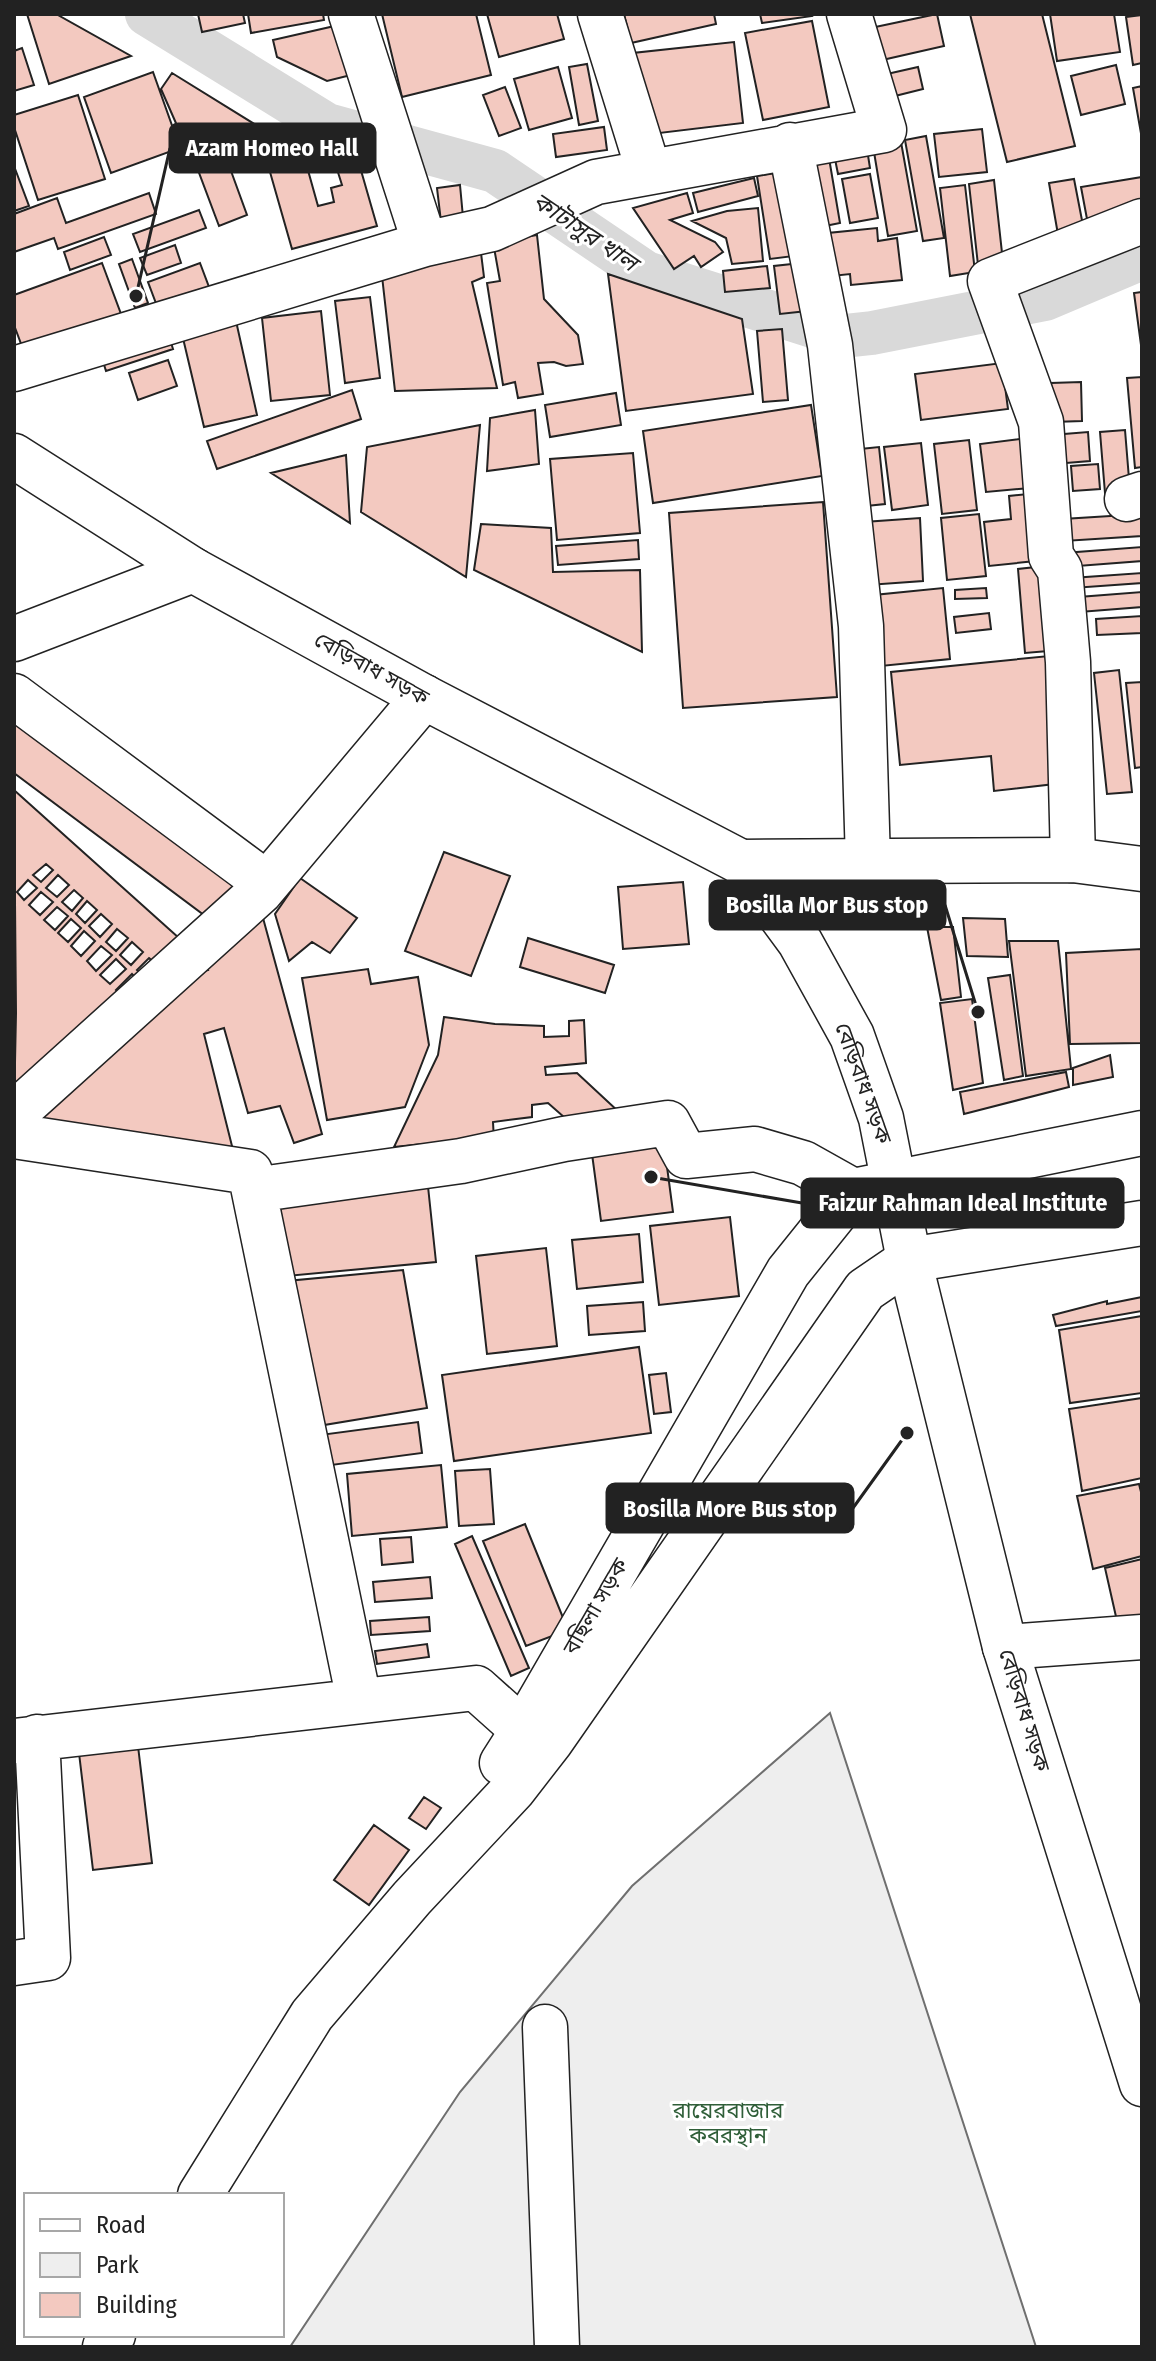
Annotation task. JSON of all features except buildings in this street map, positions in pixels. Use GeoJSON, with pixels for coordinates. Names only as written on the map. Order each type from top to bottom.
{"type":"FeatureCollection","features":[{"type":"Feature","properties":{"kind":"main road"},"geometry":{"type":"LineString","coordinates":[[351,14],[425,244]]}},
{"type":"Feature","properties":{"kind":"main road"},"geometry":{"type":"LineString","coordinates":[[600,14],[649,172]]}},
{"type":"Feature","properties":{"kind":"main road"},"geometry":{"type":"LineString","coordinates":[[14,369],[425,244],[492,229],[596,182],[884,130],[849,14]]}},
{"type":"Feature","properties":{"kind":"main road"},"geometry":{"type":"LineString","coordinates":[[790,145],[830,345],[861,626],[868,862]]}},
{"type":"Feature","properties":{"kind":"main road"},"geometry":{"type":"LineString","coordinates":[[1073,860],[1068,662],[1060,570],[1051,556],[1041,422],[990,281],[1142,221]]}},
{"type":"Feature","properties":{"kind":"main road","name":"বেড়িবাধ সড়ক"},"geometry":{"type":"LineString","coordinates":[[14,456],[193,570],[424,697],[741,862],[800,942],[852,1036],[881,1118],[909,1260],[1005,1647],[1142,2084]]}},
{"type":"Feature","properties":{"kind":"main road"},"geometry":{"type":"LineString","coordinates":[[14,639],[193,570]]}},
{"type":"Feature","properties":{"kind":"main road"},"geometry":{"type":"LineString","coordinates":[[14,696],[266,883]]}},
{"type":"Feature","properties":{"kind":"main road"},"geometry":{"type":"LineString","coordinates":[[14,1114],[260,892],[424,697]]}},
{"type":"Feature","properties":{"kind":"main road"},"geometry":{"type":"LineString","coordinates":[[741,862],[1073,860],[1142,869]]}},
{"type":"Feature","properties":{"kind":"main road"},"geometry":{"type":"LineString","coordinates":[[254,1190],[461,1161],[564,1139],[668,1123],[686,1156],[755,1149],[803,1163],[853,1191],[1142,1133]]}},
{"type":"Feature","properties":{"kind":"main road"},"geometry":{"type":"LineString","coordinates":[[14,1136],[250,1172],[359,1700]]}},
{"type":"Feature","properties":{"kind":"main road","name":"বছিলা সড়ক"},"geometry":{"type":"LineString","coordinates":[[412,1898],[523,1730],[788,1272],[853,1191]]}},
{"type":"Feature","properties":{"kind":"main road"},"geometry":{"type":"LineString","coordinates":[[909,1260],[1142,1223]]}},
{"type":"Feature","properties":{"kind":"main road","name":"বছিলা সড়ক"},"geometry":{"type":"LineString","coordinates":[[201,2193],[312,2015],[412,1898],[513,1790],[551,1741],[865,1290],[909,1260]]}},
{"type":"Feature","properties":{"kind":"main road"},"geometry":{"type":"LineString","coordinates":[[1005,1647],[1142,1637]]}},
{"type":"Feature","properties":{"kind":"main road"},"geometry":{"type":"LineString","coordinates":[[14,1963],[48,1958],[26,1739],[476,1688],[523,1730]]}},
{"type":"Feature","properties":{"kind":"main road"},"geometry":{"type":"LineString","coordinates":[[545,2027],[557,2347]]}},
{"type":"Feature","properties":{"kind":"green space","name":"রায়েরবাজার কবরস্থান"},"geometry":{"type":"Polygon","coordinates":[[[830,1713],[1036,2347],[290,2347],[460,2092],[632,1886],[830,1713]]]}},
{"type":"Feature","properties":{"kind":"waterway","name":"কাটাসুর খাল"},"geometry":{"type":"LineString","coordinates":[[147,14],[327,125],[495,171],[646,273],[844,336],[1045,299],[1142,258]]}},
{"type":"Feature","properties":{"kind":"place","name":"Azam Homeo Hall"},"geometry":{"type":"Point","coordinates":[136,296]}},
{"type":"Feature","properties":{"kind":"place","name":"Bosilla Mor Bus stop"},"geometry":{"type":"Point","coordinates":[978,1012]}},
{"type":"Feature","properties":{"kind":"place","name":"Faizur Rahman Ideal Institute"},"geometry":{"type":"Point","coordinates":[651,1177]}},
{"type":"Feature","properties":{"kind":"place","name":"Bosilla More Bus stop"},"geometry":{"type":"Point","coordinates":[907,1433]}}]}
